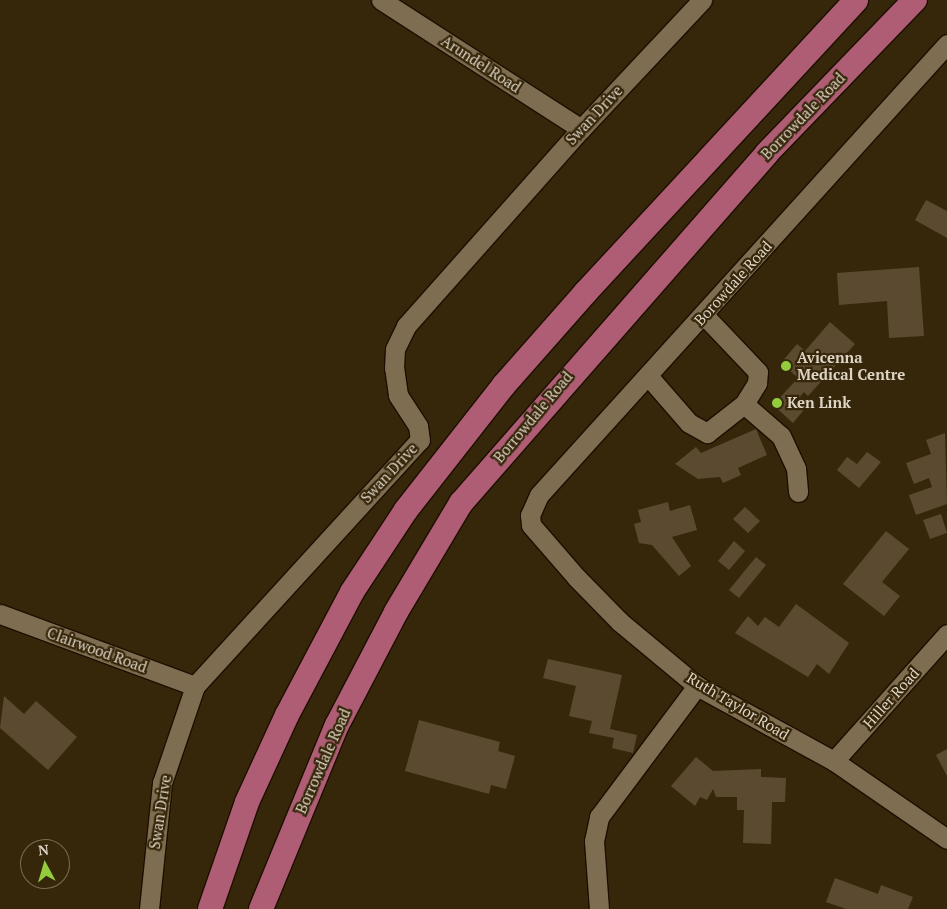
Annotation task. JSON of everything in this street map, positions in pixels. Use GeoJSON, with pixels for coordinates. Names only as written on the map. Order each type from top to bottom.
{"type":"FeatureCollection","features":[{"type":"Feature","properties":{"kind":"main road"},"geometry":{"type":"LineString","coordinates":[[210,909],[247,802],[287,715],[352,592],[406,510],[504,385],[572,307],[856,0]]}},
{"type":"Feature","properties":{"kind":"main road","name":"Borrowdale Road"},"geometry":{"type":"LineString","coordinates":[[261,909],[337,725],[400,604],[461,503],[767,153],[915,0]]}},
{"type":"Feature","properties":{"kind":"street","name":"Arundel Road"},"geometry":{"type":"LineString","coordinates":[[381,0],[581,129]]}},
{"type":"Feature","properties":{"kind":"street","name":"Swan Drive"},"geometry":{"type":"LineString","coordinates":[[149,909],[162,783],[195,686],[420,440],[418,426],[398,394],[394,368],[395,349],[406,326],[581,129],[702,0]]}},
{"type":"Feature","properties":{"kind":"street","name":"Borowdale Road"},"geometry":{"type":"LineString","coordinates":[[531,525],[532,506],[539,495],[649,378],[947,44]]}},
{"type":"Feature","properties":{"kind":"street"},"geometry":{"type":"LineString","coordinates":[[649,378],[689,423],[707,433],[744,404],[757,383],[758,372],[704,315]]}},
{"type":"Feature","properties":{"kind":"street"},"geometry":{"type":"LineString","coordinates":[[744,404],[781,436],[796,468],[798,492]]}},
{"type":"Feature","properties":{"kind":"street","name":"Ruth Taylor Road"},"geometry":{"type":"LineString","coordinates":[[531,525],[620,622],[697,686],[834,761],[947,839]]}},
{"type":"Feature","properties":{"kind":"street","name":"Clairwood Road"},"geometry":{"type":"LineString","coordinates":[[0,614],[195,686]]}},
{"type":"Feature","properties":{"kind":"street","name":"Hiller Road"},"geometry":{"type":"LineString","coordinates":[[834,761],[947,634]]}},
{"type":"Feature","properties":{"kind":"street"},"geometry":{"type":"LineString","coordinates":[[599,909],[594,841],[599,817],[697,686]]}},
{"type":"Feature","properties":{"kind":"building"},"geometry":{"type":"Polygon","coordinates":[[[926,200],[947,211],[947,238],[915,220],[926,200]]]}},
{"type":"Feature","properties":{"kind":"building"},"geometry":{"type":"Polygon","coordinates":[[[919,267],[924,336],[889,338],[887,301],[839,305],[837,273],[919,267]]]}},
{"type":"Feature","properties":{"kind":"building"},"geometry":{"type":"Polygon","coordinates":[[[830,322],[855,344],[808,396],[804,392],[798,399],[807,406],[793,423],[773,405],[798,378],[781,363],[797,344],[805,351],[830,322]]]}},
{"type":"Feature","properties":{"kind":"building"},"geometry":{"type":"Polygon","coordinates":[[[756,429],[767,455],[738,468],[741,475],[723,483],[720,477],[698,479],[675,464],[696,447],[701,453],[756,429]]]}},
{"type":"Feature","properties":{"kind":"building"},"geometry":{"type":"Polygon","coordinates":[[[945,433],[947,504],[916,515],[909,495],[932,487],[929,478],[914,484],[906,463],[931,454],[926,440],[945,433]]]}},
{"type":"Feature","properties":{"kind":"building"},"geometry":{"type":"Polygon","coordinates":[[[867,452],[881,462],[859,488],[837,470],[847,457],[857,464],[867,452]]]}},
{"type":"Feature","properties":{"kind":"building"},"geometry":{"type":"Polygon","coordinates":[[[668,502],[670,511],[690,505],[697,530],[672,537],[691,566],[679,576],[652,545],[639,543],[634,524],[641,522],[638,510],[668,502]]]}},
{"type":"Feature","properties":{"kind":"building"},"geometry":{"type":"Polygon","coordinates":[[[745,507],[760,521],[748,533],[733,519],[745,507]]]}},
{"type":"Feature","properties":{"kind":"building"},"geometry":{"type":"Polygon","coordinates":[[[941,514],[947,533],[930,539],[923,520],[941,514]]]}},
{"type":"Feature","properties":{"kind":"building"},"geometry":{"type":"Polygon","coordinates":[[[886,531],[909,549],[882,582],[900,596],[884,616],[843,584],[886,531]]]}},
{"type":"Feature","properties":{"kind":"building"},"geometry":{"type":"Polygon","coordinates":[[[734,541],[745,551],[729,570],[718,561],[734,541]]]}},
{"type":"Feature","properties":{"kind":"building"},"geometry":{"type":"Polygon","coordinates":[[[756,557],[766,565],[739,598],[729,590],[756,557]]]}},
{"type":"Feature","properties":{"kind":"building"},"geometry":{"type":"Polygon","coordinates":[[[796,604],[849,643],[829,674],[817,664],[808,677],[735,633],[748,616],[758,626],[765,617],[779,627],[796,604]]]}},
{"type":"Feature","properties":{"kind":"building"},"geometry":{"type":"Polygon","coordinates":[[[548,659],[622,675],[610,729],[637,735],[633,753],[612,748],[614,738],[589,733],[592,721],[569,716],[576,686],[543,678],[548,659]]]}},
{"type":"Feature","properties":{"kind":"building"},"geometry":{"type":"Polygon","coordinates":[[[4,696],[24,714],[36,701],[77,737],[48,770],[0,728],[4,696]]]}},
{"type":"Feature","properties":{"kind":"building"},"geometry":{"type":"Polygon","coordinates":[[[419,720],[500,742],[498,751],[515,756],[506,789],[491,785],[489,794],[405,771],[419,720]]]}},
{"type":"Feature","properties":{"kind":"building"},"geometry":{"type":"Polygon","coordinates":[[[947,749],[947,776],[936,755],[947,749]]]}},
{"type":"Feature","properties":{"kind":"building"},"geometry":{"type":"Polygon","coordinates":[[[696,757],[713,771],[761,769],[761,777],[786,778],[785,802],[772,802],[771,844],[743,843],[744,810],[737,810],[737,797],[716,797],[713,789],[707,800],[700,797],[695,806],[671,786],[696,757]]]}},
{"type":"Feature","properties":{"kind":"building"},"geometry":{"type":"Polygon","coordinates":[[[835,878],[878,894],[881,885],[913,897],[908,909],[846,909],[826,902],[835,878]]]}},
{"type":"Feature","properties":{"kind":"place","name":"Avicenna Medical Centre"},"geometry":{"type":"Point","coordinates":[786,366]}},
{"type":"Feature","properties":{"kind":"place","name":"Ken Link"},"geometry":{"type":"Point","coordinates":[777,403]}}]}
